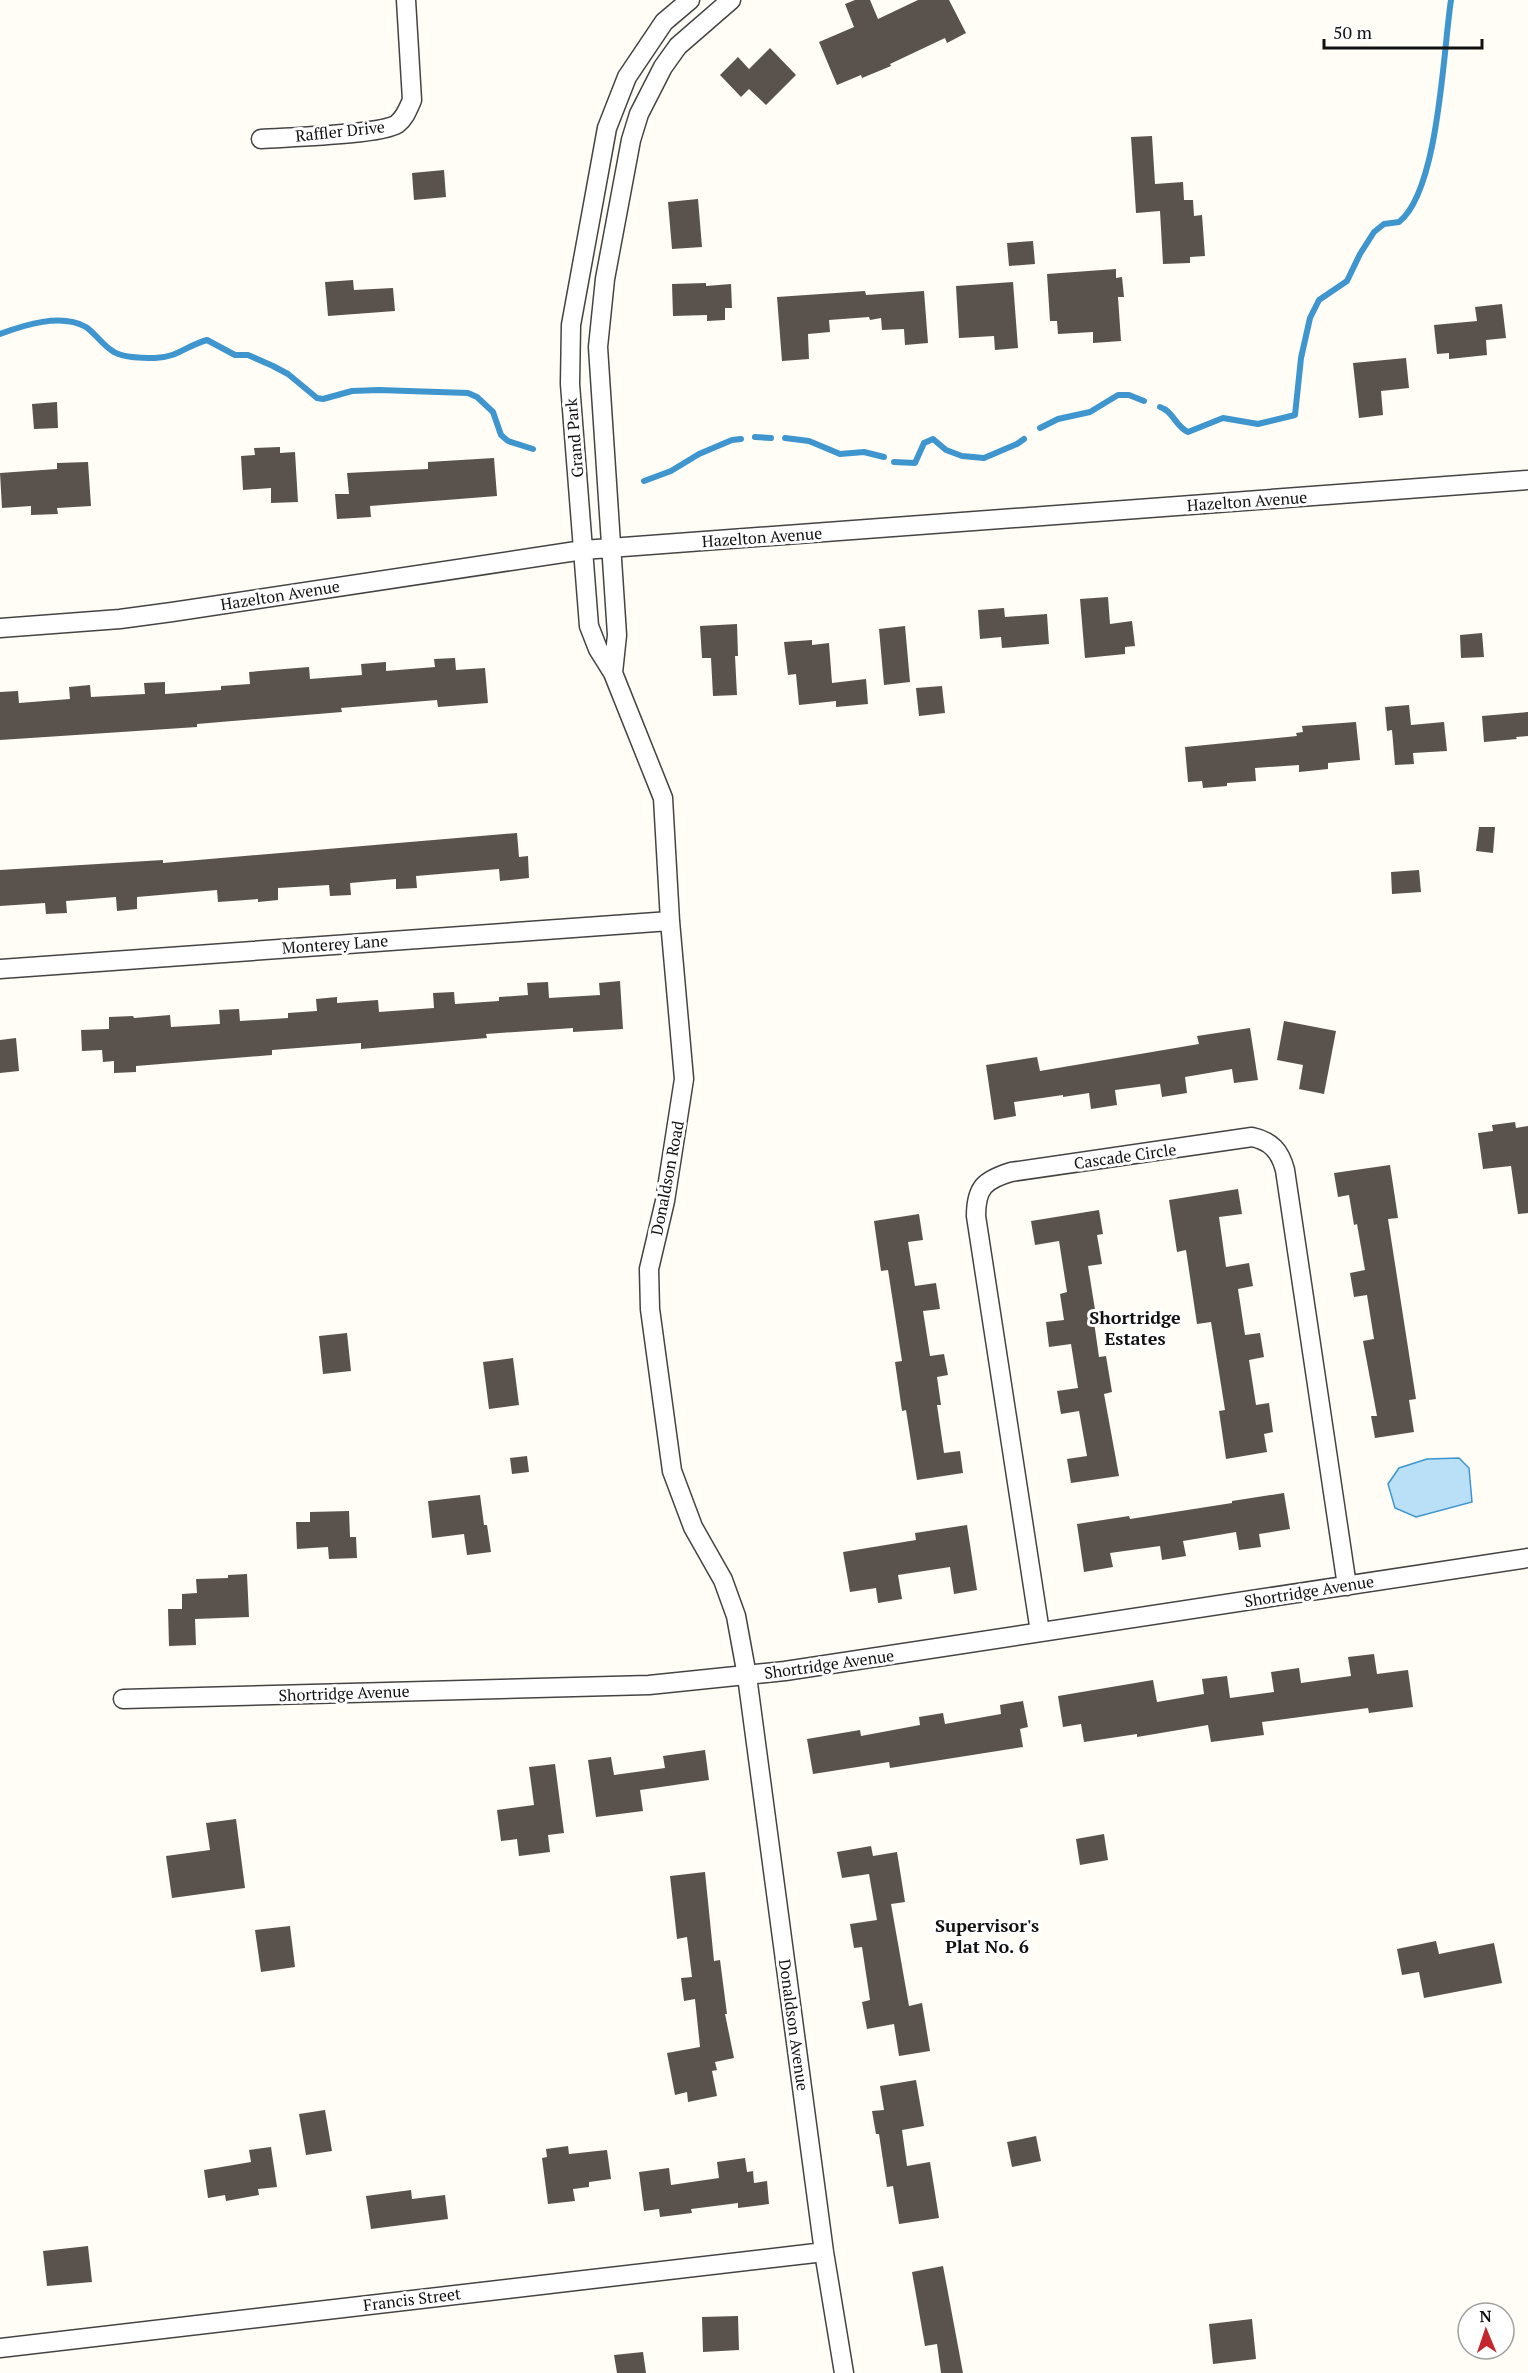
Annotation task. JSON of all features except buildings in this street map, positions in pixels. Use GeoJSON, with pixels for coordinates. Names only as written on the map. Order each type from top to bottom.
{"type":"FeatureCollection","features":[{"type":"Feature","properties":{"kind":"street","name":"Raffler Drive"},"geometry":{"type":"LineString","coordinates":[[261,139],[372,130],[388,128],[397,123],[405,115],[412,100],[406,0]]}},
{"type":"Feature","properties":{"kind":"street","name":"Grand Park"},"geometry":{"type":"LineString","coordinates":[[583,550],[570,384],[571,325],[608,128],[627,77],[664,22],[690,0]]}},
{"type":"Feature","properties":{"kind":"street","name":"Grand Park"},"geometry":{"type":"LineString","coordinates":[[612,548],[600,395],[599,326],[605,279],[631,140],[639,114],[663,67],[678,46],[731,0]]}},
{"type":"Feature","properties":{"kind":"street"},"geometry":{"type":"LineString","coordinates":[[608,128],[631,140]]}},
{"type":"Feature","properties":{"kind":"street"},"geometry":{"type":"LineString","coordinates":[[571,325],[599,326]]}},
{"type":"Feature","properties":{"kind":"street","name":"Hazelton Avenue"},"geometry":{"type":"LineString","coordinates":[[0,628],[120,619],[583,550],[1528,480]]}},
{"type":"Feature","properties":{"kind":"street","name":"Donaldson Road"},"geometry":{"type":"LineString","coordinates":[[612,548],[617,635],[613,673]]}},
{"type":"Feature","properties":{"kind":"street","name":"Donaldson Road"},"geometry":{"type":"LineString","coordinates":[[583,550],[589,626],[598,649],[613,673],[663,798],[670,921],[684,1079],[665,1201],[649,1269],[650,1309],[672,1471],[693,1527],[723,1580],[736,1616],[747,1676]]}},
{"type":"Feature","properties":{"kind":"street","name":"Monterey Lane"},"geometry":{"type":"LineString","coordinates":[[0,969],[670,921]]}},
{"type":"Feature","properties":{"kind":"street","name":"Cascade Circle"},"geometry":{"type":"LineString","coordinates":[[1040,1632],[976,1216],[976,1200],[984,1184],[995,1177],[1021,1171],[1252,1137],[1262,1139],[1276,1149],[1281,1157],[1284,1170],[1347,1586]]}},
{"type":"Feature","properties":{"kind":"street","name":"Shortridge Avenue"},"geometry":{"type":"LineString","coordinates":[[123,1699],[649,1685],[747,1676],[1528,1558]]}},
{"type":"Feature","properties":{"kind":"street","name":"Donaldson Avenue"},"geometry":{"type":"LineString","coordinates":[[747,1676],[824,2252],[844,2373]]}},
{"type":"Feature","properties":{"kind":"street","name":"Francis Street"},"geometry":{"type":"LineString","coordinates":[[0,2348],[824,2252]]}},
{"type":"Feature","properties":{"kind":"water"},"geometry":{"type":"Polygon","coordinates":[[[1459,1458],[1469,1468],[1472,1502],[1416,1517],[1395,1508],[1388,1484],[1399,1468],[1427,1459],[1459,1458]]]}},
{"type":"Feature","properties":{"kind":"waterway"},"geometry":{"type":"LineString","coordinates":[[1160,407],[1188,432],[1223,418],[1258,424],[1295,415],[1301,358],[1310,318],[1319,300],[1347,281],[1374,232],[1384,224],[1399,222],[1412,205],[1423,181],[1437,118],[1451,0]]}},
{"type":"Feature","properties":{"kind":"waterway"},"geometry":{"type":"LineString","coordinates":[[0,334],[31,324],[65,321],[86,327],[106,347],[118,354],[145,358],[176,354],[207,340],[235,355],[248,355],[273,366],[288,374],[317,398],[323,399],[352,391],[468,393],[477,397],[493,412],[501,435],[508,441],[533,449]]}},
{"type":"Feature","properties":{"kind":"waterway"},"geometry":{"type":"LineString","coordinates":[[1040,428],[1058,419],[1090,412],[1118,395],[1129,395],[1144,401]]}},
{"type":"Feature","properties":{"kind":"waterway"},"geometry":{"type":"LineString","coordinates":[[755,437],[771,438]]}},
{"type":"Feature","properties":{"kind":"waterway"},"geometry":{"type":"LineString","coordinates":[[785,438],[809,441],[840,454],[864,452],[884,457]]}},
{"type":"Feature","properties":{"kind":"waterway"},"geometry":{"type":"LineString","coordinates":[[644,481],[671,471],[699,454],[732,440],[741,439]]}},
{"type":"Feature","properties":{"kind":"waterway"},"geometry":{"type":"LineString","coordinates":[[894,462],[915,463],[924,443],[933,439],[946,450],[962,456],[984,458],[1024,439]]}},
{"type":"Feature","properties":{"kind":"district","name":"Shortridge Estates"},"geometry":{"type":"Point","coordinates":[1135,1327]}},
{"type":"Feature","properties":{"kind":"district","name":"Supervisor's Plat No. 6"},"geometry":{"type":"Point","coordinates":[987,1935]}}]}
